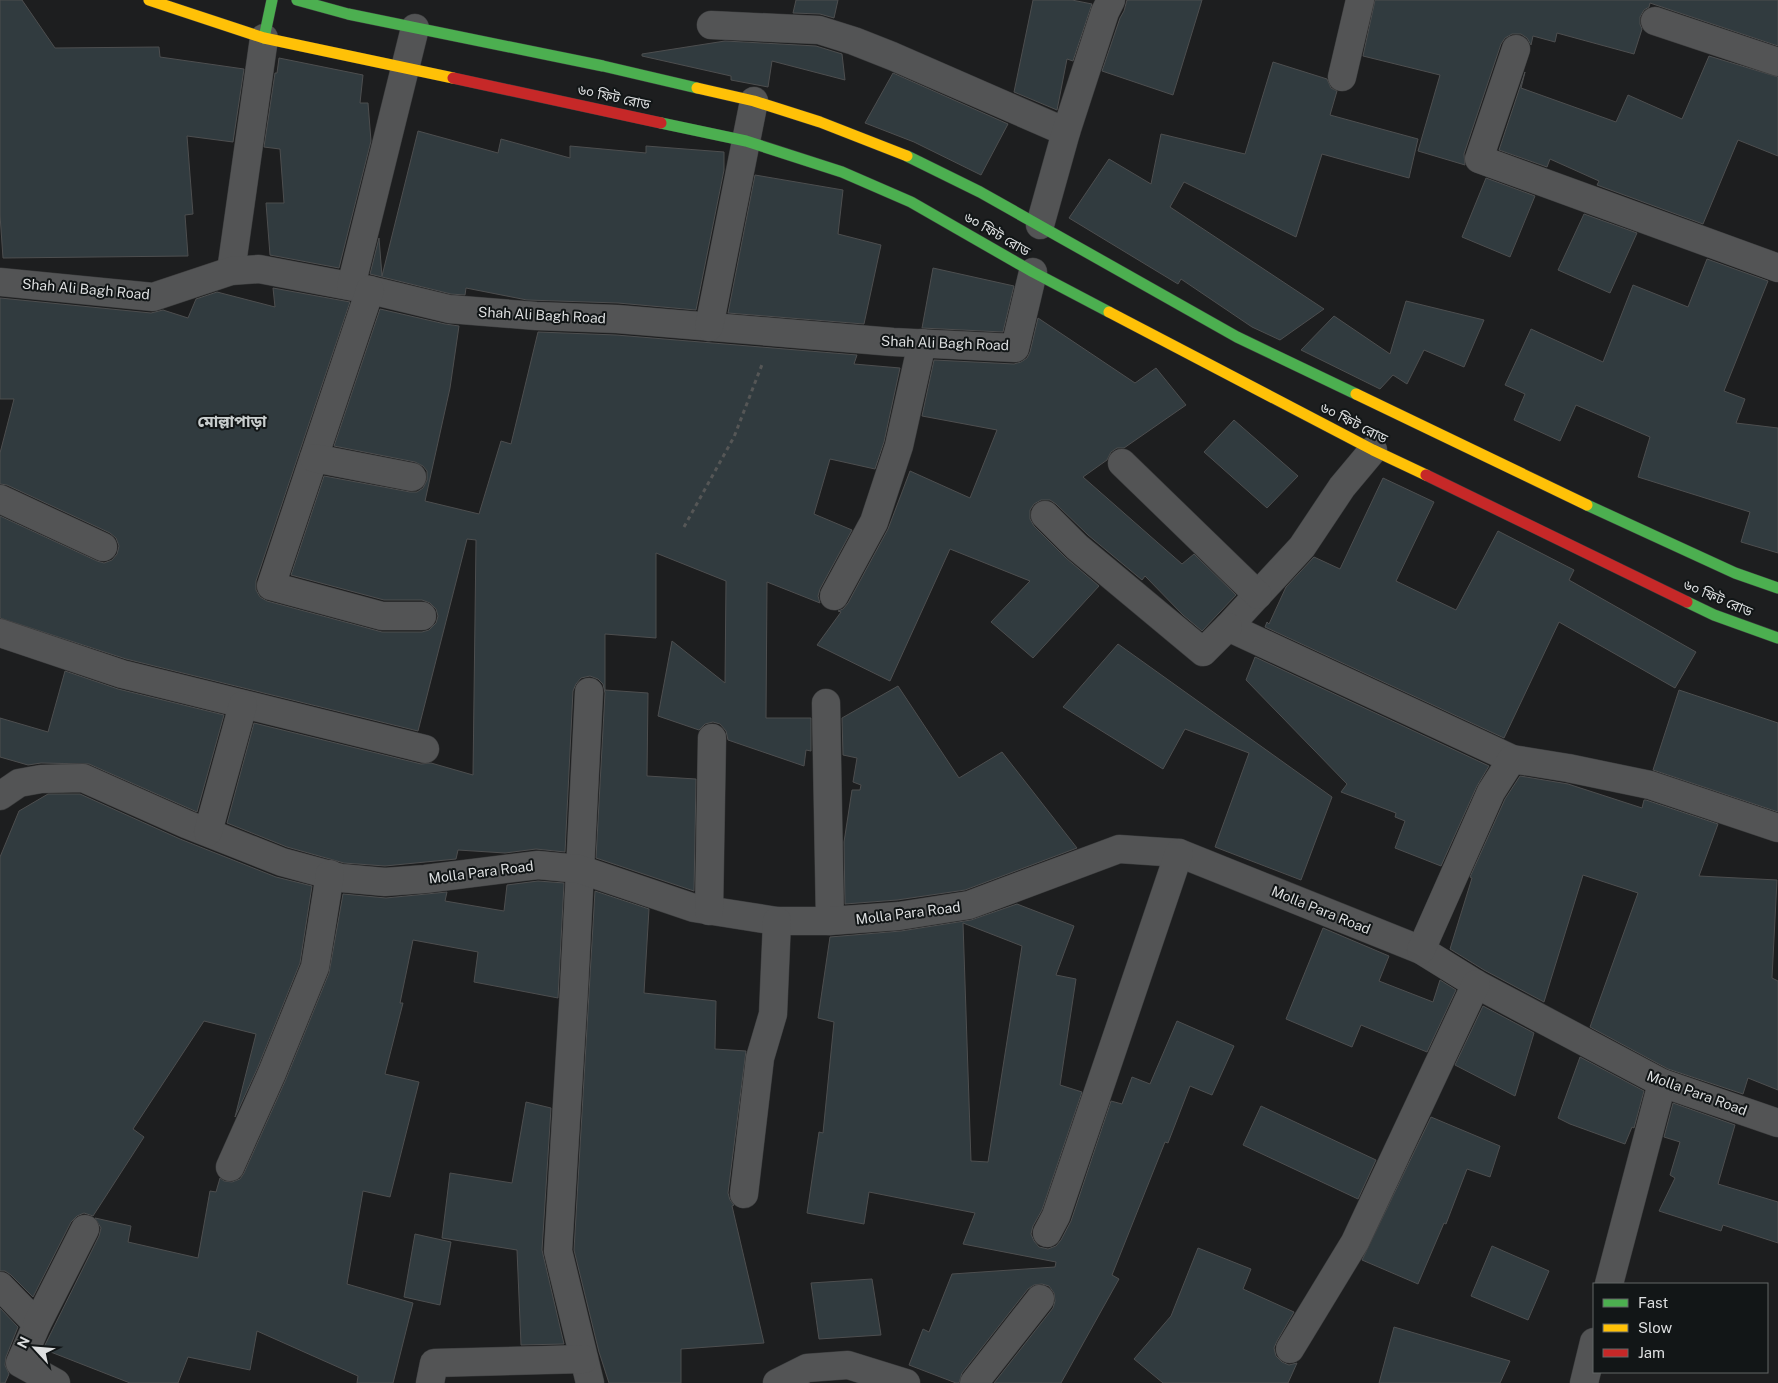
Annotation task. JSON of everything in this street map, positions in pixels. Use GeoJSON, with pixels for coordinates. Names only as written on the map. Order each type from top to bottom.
{"type":"FeatureCollection","features":[{"type":"Feature","properties":{"kind":"street","name":"৬০ ফিট রোড"},"geometry":{"type":"LineString","coordinates":[[148,0],[264,38],[746,141],[842,172],[939,214],[1033,272],[1373,450],[1575,542],[1714,615],[1778,638]]}},
{"type":"Feature","properties":{"kind":"street"},"geometry":{"type":"LineString","coordinates":[[230,271],[264,38],[272,0]]}},
{"type":"Feature","properties":{"kind":"street","name":"৬০ ফিট রোড"},"geometry":{"type":"LineString","coordinates":[[297,0],[348,14],[603,66],[754,101],[829,125],[907,156],[955,184],[1040,225],[1237,337],[1590,511],[1735,573],[1778,588]]}},
{"type":"Feature","properties":{"kind":"street"},"geometry":{"type":"LineString","coordinates":[[1040,225],[1066,132],[1105,12],[1111,0]]}},
{"type":"Feature","properties":{"kind":"street"},"geometry":{"type":"LineString","coordinates":[[1342,77],[1360,0]]}},
{"type":"Feature","properties":{"kind":"street"},"geometry":{"type":"LineString","coordinates":[[1655,20],[1778,62]]}},
{"type":"Feature","properties":{"kind":"street"},"geometry":{"type":"LineString","coordinates":[[711,25],[819,30],[892,56],[1066,132]]}},
{"type":"Feature","properties":{"kind":"street"},"geometry":{"type":"LineString","coordinates":[[415,28],[360,288],[314,458],[271,586],[382,616],[422,616]]}},
{"type":"Feature","properties":{"kind":"street"},"geometry":{"type":"LineString","coordinates":[[1516,50],[1478,159],[1778,268]]}},
{"type":"Feature","properties":{"kind":"street"},"geometry":{"type":"LineString","coordinates":[[709,327],[754,101]]}},
{"type":"Feature","properties":{"kind":"street","name":"Shah Ali Bagh Road"},"geometry":{"type":"LineString","coordinates":[[0,282],[153,297],[230,271],[259,269],[360,288],[449,309],[536,316],[617,318],[770,332],[1015,348],[1033,272]]}},
{"type":"Feature","properties":{"kind":"street"},"geometry":{"type":"LineString","coordinates":[[834,596],[874,522],[898,446],[922,343]]}},
{"type":"Feature","properties":{"kind":"street"},"geometry":{"type":"LineString","coordinates":[[1045,514],[1076,547],[1203,652],[1228,628],[1302,547],[1342,487],[1373,450]]}},
{"type":"Feature","properties":{"kind":"street"},"geometry":{"type":"LineString","coordinates":[[314,458],[412,477]]}},
{"type":"Feature","properties":{"kind":"street"},"geometry":{"type":"LineString","coordinates":[[1122,463],[1258,595]]}},
{"type":"Feature","properties":{"kind":"street"},"geometry":{"type":"LineString","coordinates":[[0,499],[103,547]]}},
{"type":"Feature","properties":{"kind":"street"},"geometry":{"type":"LineString","coordinates":[[1228,628],[1512,759],[1568,768],[1650,785],[1778,828]]}},
{"type":"Feature","properties":{"kind":"street"},"geometry":{"type":"LineString","coordinates":[[0,633],[122,674],[425,749]]}},
{"type":"Feature","properties":{"kind":"street"},"geometry":{"type":"LineString","coordinates":[[430,1383],[434,1363],[587,1371],[558,1251],[589,692]]}},
{"type":"Feature","properties":{"kind":"street"},"geometry":{"type":"LineString","coordinates":[[826,704],[830,921]]}},
{"type":"Feature","properties":{"kind":"street"},"geometry":{"type":"LineString","coordinates":[[208,832],[243,705]]}},
{"type":"Feature","properties":{"kind":"street"},"geometry":{"type":"LineString","coordinates":[[709,911],[712,738]]}},
{"type":"Feature","properties":{"kind":"street"},"geometry":{"type":"LineString","coordinates":[[1421,950],[1491,792],[1512,759]]}},
{"type":"Feature","properties":{"kind":"street","name":"Molla Para Road"},"geometry":{"type":"LineString","coordinates":[[0,796],[19,783],[41,779],[83,778],[282,862],[341,878],[385,882],[538,865],[579,869],[694,908],[777,921],[830,921],[899,916],[969,905],[1119,849],[1179,853],[1421,950],[1476,984],[1662,1083],[1778,1122]]}},
{"type":"Feature","properties":{"kind":"street"},"geometry":{"type":"LineString","coordinates":[[1047,1233],[1056,1216],[1179,853]]}},
{"type":"Feature","properties":{"kind":"street"},"geometry":{"type":"LineString","coordinates":[[230,1167],[272,1073],[315,967],[330,874]]}},
{"type":"Feature","properties":{"kind":"street"},"geometry":{"type":"LineString","coordinates":[[744,1194],[760,1058],[773,1014],[777,921]]}},
{"type":"Feature","properties":{"kind":"street"},"geometry":{"type":"LineString","coordinates":[[1290,1350],[1355,1242],[1476,984]]}},
{"type":"Feature","properties":{"kind":"street"},"geometry":{"type":"LineString","coordinates":[[1609,1283],[1662,1083]]}},
{"type":"Feature","properties":{"kind":"street"},"geometry":{"type":"LineString","coordinates":[[56,1383],[14,1373],[85,1229]]}},
{"type":"Feature","properties":{"kind":"street"},"geometry":{"type":"LineString","coordinates":[[0,1286],[37,1324]]}},
{"type":"Feature","properties":{"kind":"street"},"geometry":{"type":"LineString","coordinates":[[974,1383],[1040,1299]]}},
{"type":"Feature","properties":{"kind":"street"},"geometry":{"type":"LineString","coordinates":[[1584,1383],[1593,1346]]}},
{"type":"Feature","properties":{"kind":"street"},"geometry":{"type":"LineString","coordinates":[[777,1383],[807,1368],[848,1365],[906,1383]]}},
{"type":"Feature","properties":{"kind":"path"},"geometry":{"type":"LineString","coordinates":[[684,526],[734,437],[762,368],[770,332]]}},
{"type":"Feature","properties":{"kind":"building"},"geometry":{"type":"Polygon","coordinates":[[[0,0],[22,0],[55,48],[159,47],[160,57],[244,69],[233,142],[187,136],[193,214],[185,215],[188,256],[3,258],[0,215],[0,0]]]}},
{"type":"Feature","properties":{"kind":"building"},"geometry":{"type":"Polygon","coordinates":[[[796,0],[838,0],[834,18],[820,14],[793,13],[796,0]]]}},
{"type":"Feature","properties":{"kind":"building"},"geometry":{"type":"Polygon","coordinates":[[[1033,0],[1072,0],[1092,4],[1073,61],[1067,59],[1057,110],[1014,92],[1033,0]]]}},
{"type":"Feature","properties":{"kind":"building"},"geometry":{"type":"Polygon","coordinates":[[[1127,0],[1202,0],[1173,95],[1102,71],[1127,0]]]}},
{"type":"Feature","properties":{"kind":"building"},"geometry":{"type":"Polygon","coordinates":[[[1375,0],[1778,0],[1778,46],[1650,3],[1649,7],[1644,10],[1640,17],[1642,29],[1634,54],[1557,33],[1555,42],[1533,36],[1531,45],[1527,38],[1521,34],[1512,34],[1505,38],[1501,44],[1464,154],[1465,165],[1418,151],[1440,75],[1363,56],[1375,0]]]}},
{"type":"Feature","properties":{"kind":"building"},"geometry":{"type":"Polygon","coordinates":[[[725,41],[816,46],[842,54],[845,80],[772,61],[768,87],[731,80],[731,76],[642,56],[642,54],[725,41]]]}},
{"type":"Feature","properties":{"kind":"building"},"geometry":{"type":"Polygon","coordinates":[[[1709,56],[1778,77],[1778,156],[1738,140],[1703,224],[1597,185],[1599,181],[1550,159],[1547,167],[1499,150],[1525,72],[1521,88],[1616,122],[1628,95],[1682,119],[1709,56]]]}},
{"type":"Feature","properties":{"kind":"building"},"geometry":{"type":"Polygon","coordinates":[[[279,58],[363,75],[360,103],[368,103],[371,141],[339,268],[270,255],[266,203],[284,203],[280,149],[264,147],[279,58]]]}},
{"type":"Feature","properties":{"kind":"building"},"geometry":{"type":"Polygon","coordinates":[[[1273,62],[1327,79],[1331,88],[1337,91],[1330,115],[1418,139],[1409,178],[1322,154],[1296,237],[1184,182],[1170,207],[1324,309],[1280,340],[1252,327],[1181,279],[1178,284],[1069,218],[1109,159],[1151,184],[1161,134],[1245,154],[1273,62]]]}},
{"type":"Feature","properties":{"kind":"building"},"geometry":{"type":"Polygon","coordinates":[[[893,73],[1008,124],[981,175],[914,142],[865,123],[893,73]]]}},
{"type":"Feature","properties":{"kind":"building"},"geometry":{"type":"Polygon","coordinates":[[[418,131],[498,153],[501,139],[570,158],[570,146],[646,153],[646,146],[724,152],[724,170],[696,310],[618,303],[527,300],[466,288],[465,295],[451,294],[370,274],[379,238],[382,276],[418,131]]]}},
{"type":"Feature","properties":{"kind":"building"},"geometry":{"type":"Polygon","coordinates":[[[755,175],[843,190],[838,234],[881,245],[864,324],[728,313],[755,175]]]}},
{"type":"Feature","properties":{"kind":"building"},"geometry":{"type":"Polygon","coordinates":[[[1486,178],[1535,196],[1510,257],[1462,237],[1486,178]]]}},
{"type":"Feature","properties":{"kind":"building"},"geometry":{"type":"Polygon","coordinates":[[[1584,214],[1637,233],[1610,293],[1558,270],[1584,214]]]}},
{"type":"Feature","properties":{"kind":"building"},"geometry":{"type":"Polygon","coordinates":[[[1707,259],[1768,281],[1724,391],[1745,399],[1736,423],[1778,428],[1778,553],[1741,542],[1750,512],[1638,477],[1650,437],[1576,405],[1560,441],[1514,420],[1525,394],[1505,385],[1531,329],[1603,362],[1633,285],[1688,307],[1707,259]]]}},
{"type":"Feature","properties":{"kind":"building"},"geometry":{"type":"Polygon","coordinates":[[[933,268],[1014,286],[1003,332],[922,328],[933,268]]]}},
{"type":"Feature","properties":{"kind":"building"},"geometry":{"type":"Polygon","coordinates":[[[273,288],[350,302],[256,581],[256,590],[260,597],[267,601],[382,632],[422,632],[429,630],[436,623],[438,616],[436,609],[430,603],[422,600],[384,600],[291,575],[324,476],[410,492],[417,492],[423,488],[427,480],[427,471],[423,466],[415,462],[334,446],[380,309],[459,326],[450,388],[425,501],[479,514],[501,441],[511,444],[538,332],[616,335],[857,355],[854,364],[900,368],[884,442],[875,469],[830,459],[814,514],[852,530],[820,589],[818,596],[820,603],[767,582],[766,718],[811,718],[811,751],[806,750],[804,766],[728,740],[726,731],[720,724],[713,722],[705,724],[699,730],[658,716],[672,641],[725,683],[726,581],[656,553],[656,638],[605,634],[605,690],[648,693],[647,776],[696,779],[694,891],[596,858],[605,693],[603,684],[598,679],[590,676],[581,678],[573,691],[565,852],[536,849],[505,853],[458,850],[456,859],[385,866],[344,863],[287,847],[227,823],[254,723],[421,764],[431,763],[473,775],[476,540],[467,539],[418,731],[126,659],[0,618],[0,516],[104,563],[112,560],[117,554],[119,546],[116,538],[110,533],[7,485],[0,484],[0,453],[14,399],[0,399],[0,298],[151,313],[163,310],[188,318],[196,299],[217,292],[275,307],[273,288]]]}},
{"type":"Feature","properties":{"kind":"building"},"geometry":{"type":"Polygon","coordinates":[[[1406,301],[1484,320],[1464,367],[1424,350],[1407,384],[1393,375],[1380,389],[1301,350],[1334,316],[1390,354],[1406,301]]]}},
{"type":"Feature","properties":{"kind":"building"},"geometry":{"type":"Polygon","coordinates":[[[1038,318],[1135,383],[1156,368],[1186,405],[1124,448],[1117,448],[1111,452],[1107,460],[1083,477],[1182,564],[1194,554],[1236,595],[1202,631],[1183,615],[1145,576],[1142,580],[1088,535],[1056,504],[1050,500],[1041,500],[1034,504],[1030,510],[1030,519],[1034,526],[1066,558],[1099,586],[1033,658],[991,622],[1030,581],[950,549],[890,681],[817,645],[841,612],[838,611],[843,609],[848,603],[888,529],[910,471],[970,498],[997,430],[922,416],[934,360],[1014,364],[1021,362],[1027,358],[1030,352],[1038,318]]]}},
{"type":"Feature","properties":{"kind":"building"},"geometry":{"type":"Polygon","coordinates":[[[1234,420],[1298,476],[1267,508],[1204,452],[1234,420]]]}},
{"type":"Feature","properties":{"kind":"building"},"geometry":{"type":"Polygon","coordinates":[[[1383,478],[1434,502],[1396,581],[1456,610],[1498,531],[1574,570],[1569,580],[1696,652],[1675,688],[1559,622],[1504,738],[1265,627],[1267,622],[1269,624],[1286,587],[1314,557],[1340,569],[1383,478]]]}},
{"type":"Feature","properties":{"kind":"building"},"geometry":{"type":"Polygon","coordinates":[[[1118,644],[1332,797],[1301,880],[1215,847],[1249,753],[1185,729],[1163,769],[1063,707],[1118,644]]]}},
{"type":"Feature","properties":{"kind":"building"},"geometry":{"type":"Polygon","coordinates":[[[1255,657],[1489,766],[1477,786],[1441,866],[1395,848],[1405,821],[1395,817],[1396,813],[1341,792],[1347,784],[1246,680],[1255,657]]]}},
{"type":"Feature","properties":{"kind":"building"},"geometry":{"type":"Polygon","coordinates":[[[65,671],[118,689],[224,715],[197,812],[89,764],[41,763],[28,765],[0,757],[0,718],[48,732],[65,671]]]}},
{"type":"Feature","properties":{"kind":"building"},"geometry":{"type":"Polygon","coordinates":[[[898,686],[959,778],[1002,752],[1077,848],[965,890],[897,900],[845,904],[844,842],[852,790],[860,790],[861,785],[853,782],[857,758],[843,755],[842,718],[898,686]]]}},
{"type":"Feature","properties":{"kind":"building"},"geometry":{"type":"Polygon","coordinates":[[[1679,690],[1778,723],[1778,812],[1653,770],[1679,690]]]}},
{"type":"Feature","properties":{"kind":"building"},"geometry":{"type":"Polygon","coordinates":[[[1520,776],[1568,784],[1642,808],[1644,800],[1646,800],[1718,824],[1699,876],[1777,880],[1772,978],[1778,981],[1778,1090],[1748,1078],[1743,1094],[1668,1069],[1590,1027],[1638,893],[1583,875],[1544,1002],[1484,970],[1450,949],[1472,878],[1470,877],[1505,799],[1520,776]]]}},
{"type":"Feature","properties":{"kind":"building"},"geometry":{"type":"Polygon","coordinates":[[[48,794],[80,794],[180,839],[276,877],[312,886],[300,963],[258,1067],[235,1117],[256,1034],[204,1021],[133,1129],[144,1137],[93,1216],[84,1213],[77,1216],[71,1222],[33,1297],[11,1275],[5,1271],[0,1271],[0,857],[19,811],[48,794]]]}},
{"type":"Feature","properties":{"kind":"building"},"geometry":{"type":"Polygon","coordinates":[[[538,881],[564,883],[558,998],[474,982],[478,952],[413,940],[400,1003],[403,1003],[385,1074],[419,1082],[390,1197],[363,1191],[347,1284],[413,1303],[393,1383],[357,1383],[358,1376],[257,1331],[250,1370],[188,1357],[178,1383],[130,1383],[43,1349],[99,1236],[101,1228],[95,1218],[131,1226],[128,1242],[198,1258],[210,1191],[216,1192],[220,1178],[224,1181],[232,1182],[240,1179],[244,1173],[286,1079],[329,973],[343,894],[386,898],[447,892],[445,901],[504,911],[507,885],[538,881]]]}},
{"type":"Feature","properties":{"kind":"building"},"geometry":{"type":"Polygon","coordinates":[[[595,891],[649,909],[644,993],[716,1001],[715,1049],[746,1051],[728,1193],[734,1205],[732,1206],[764,1343],[681,1349],[681,1383],[609,1383],[599,1352],[574,1250],[595,891]]]}},
{"type":"Feature","properties":{"kind":"building"},"geometry":{"type":"Polygon","coordinates":[[[1017,904],[1074,926],[1056,975],[1076,979],[1060,1085],[1082,1092],[1042,1210],[1033,1226],[1031,1234],[1039,1247],[1048,1249],[1056,1246],[1061,1240],[1071,1221],[1111,1101],[1122,1104],[1132,1077],[1150,1084],[1177,1021],[1234,1046],[1212,1095],[1190,1086],[1168,1143],[1165,1142],[1112,1275],[1119,1279],[1061,1383],[994,1383],[1053,1308],[1055,1301],[1054,1293],[1049,1286],[1042,1284],[1034,1285],[1028,1289],[962,1373],[959,1383],[909,1365],[923,1329],[929,1332],[952,1274],[1055,1267],[1056,1262],[963,1244],[975,1213],[869,1192],[864,1224],[807,1213],[819,1132],[823,1133],[834,1022],[818,1018],[830,937],[901,931],[971,920],[1017,904]],[[963,923],[971,1161],[988,1162],[1022,946],[963,923]]]}},
{"type":"Feature","properties":{"kind":"building"},"geometry":{"type":"Polygon","coordinates":[[[1323,928],[1389,956],[1379,981],[1433,1002],[1440,980],[1456,990],[1427,1052],[1361,1025],[1352,1047],[1286,1019],[1323,928]]]}},
{"type":"Feature","properties":{"kind":"building"},"geometry":{"type":"Polygon","coordinates":[[[1483,1006],[1534,1033],[1515,1096],[1455,1065],[1483,1006]]]}},
{"type":"Feature","properties":{"kind":"building"},"geometry":{"type":"Polygon","coordinates":[[[1580,1057],[1644,1091],[1634,1128],[1632,1127],[1625,1144],[1558,1118],[1580,1057]]]}},
{"type":"Feature","properties":{"kind":"building"},"geometry":{"type":"Polygon","coordinates":[[[526,1102],[551,1108],[542,1250],[564,1344],[521,1345],[517,1250],[442,1238],[450,1173],[512,1183],[526,1102]]]}},
{"type":"Feature","properties":{"kind":"building"},"geometry":{"type":"Polygon","coordinates":[[[1673,1103],[1735,1125],[1718,1184],[1778,1202],[1778,1243],[1723,1225],[1721,1231],[1659,1211],[1675,1178],[1670,1175],[1680,1142],[1664,1137],[1673,1103]]]}},
{"type":"Feature","properties":{"kind":"building"},"geometry":{"type":"Polygon","coordinates":[[[1261,1106],[1376,1160],[1358,1199],[1243,1145],[1261,1106]]]}},
{"type":"Feature","properties":{"kind":"building"},"geometry":{"type":"Polygon","coordinates":[[[1431,1117],[1500,1146],[1490,1177],[1467,1169],[1446,1224],[1444,1223],[1418,1284],[1362,1260],[1431,1117]]]}},
{"type":"Feature","properties":{"kind":"building"},"geometry":{"type":"Polygon","coordinates":[[[415,1234],[451,1242],[440,1305],[404,1297],[415,1234]]]}},
{"type":"Feature","properties":{"kind":"building"},"geometry":{"type":"Polygon","coordinates":[[[1492,1246],[1549,1271],[1528,1320],[1471,1296],[1492,1246]]]}},
{"type":"Feature","properties":{"kind":"building"},"geometry":{"type":"Polygon","coordinates":[[[1198,1248],[1251,1269],[1243,1289],[1294,1312],[1274,1348],[1276,1356],[1282,1362],[1289,1365],[1297,1363],[1288,1383],[1163,1383],[1134,1359],[1171,1316],[1198,1248]]]}},
{"type":"Feature","properties":{"kind":"building"},"geometry":{"type":"Polygon","coordinates":[[[872,1279],[881,1335],[819,1339],[811,1283],[872,1279]]]}},
{"type":"Feature","properties":{"kind":"building"},"geometry":{"type":"Polygon","coordinates":[[[0,1308],[18,1327],[6,1357],[5,1365],[9,1374],[5,1383],[0,1383],[0,1308]]]}},
{"type":"Feature","properties":{"kind":"building"},"geometry":{"type":"Polygon","coordinates":[[[1394,1327],[1510,1361],[1500,1383],[1379,1383],[1394,1327]]]}},
{"type":"Feature","properties":{"kind":"traffic: fast"},"geometry":{"type":"LineString","coordinates":[[264,38],[272,0]]}},
{"type":"Feature","properties":{"kind":"traffic: fast"},"geometry":{"type":"LineString","coordinates":[[297,0],[348,14],[603,66],[697,88]]}},
{"type":"Feature","properties":{"kind":"traffic: fast"},"geometry":{"type":"LineString","coordinates":[[661,123],[746,141],[842,172],[911,202],[1033,272],[1109,312]]}},
{"type":"Feature","properties":{"kind":"traffic: fast"},"geometry":{"type":"LineString","coordinates":[[907,156],[980,192],[1237,337],[1356,394]]}},
{"type":"Feature","properties":{"kind":"traffic: fast"},"geometry":{"type":"LineString","coordinates":[[1587,505],[1735,573],[1778,588]]}},
{"type":"Feature","properties":{"kind":"traffic: fast"},"geometry":{"type":"LineString","coordinates":[[1687,602],[1714,615],[1778,638]]}},
{"type":"Feature","properties":{"kind":"traffic: slow"},"geometry":{"type":"LineString","coordinates":[[149,0],[264,38],[453,78]]}},
{"type":"Feature","properties":{"kind":"traffic: slow"},"geometry":{"type":"LineString","coordinates":[[697,88],[754,101],[820,122],[907,156]]}},
{"type":"Feature","properties":{"kind":"traffic: slow"},"geometry":{"type":"LineString","coordinates":[[1109,312],[1373,450],[1426,475]]}},
{"type":"Feature","properties":{"kind":"traffic: slow"},"geometry":{"type":"LineString","coordinates":[[1356,394],[1587,505]]}},
{"type":"Feature","properties":{"kind":"traffic: jam"},"geometry":{"type":"LineString","coordinates":[[453,78],[661,123]]}},
{"type":"Feature","properties":{"kind":"traffic: jam"},"geometry":{"type":"LineString","coordinates":[[1426,475],[1687,602]]}},
{"type":"Feature","properties":{"kind":"district","name":"মোল্লাপাড়া"},"geometry":{"type":"Point","coordinates":[232,421]}}]}
